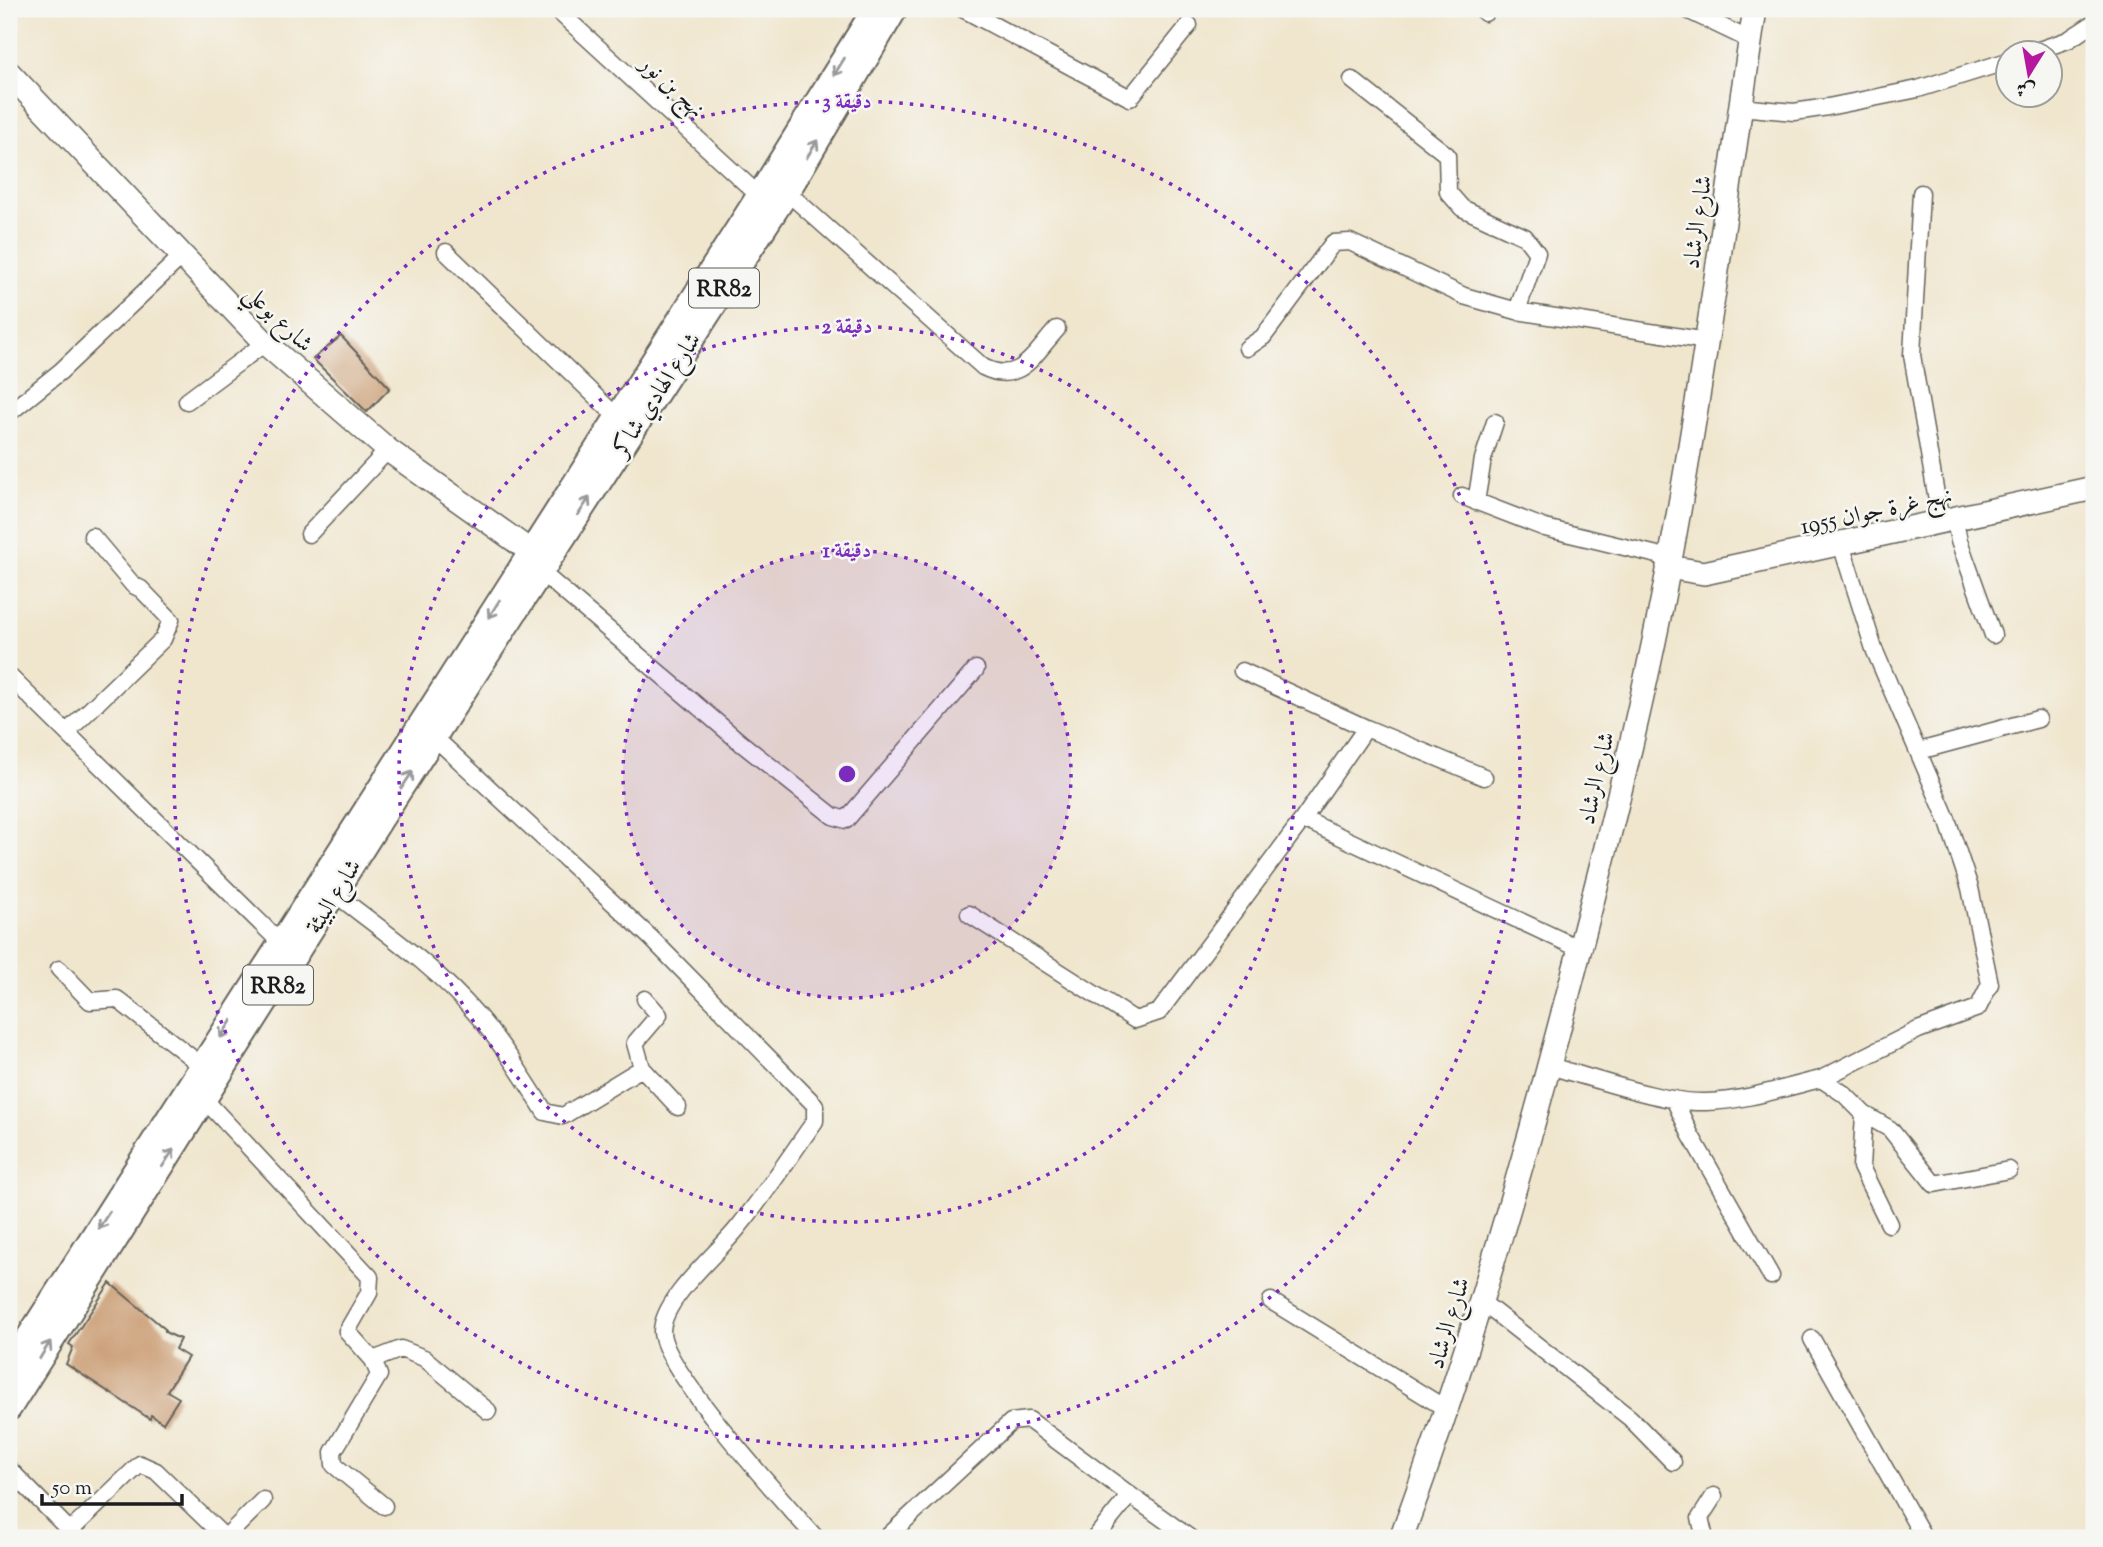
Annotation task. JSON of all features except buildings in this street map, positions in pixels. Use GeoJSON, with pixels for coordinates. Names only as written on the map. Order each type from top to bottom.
{"type":"FeatureCollection","features":[{"type":"Feature","properties":{"kind":"main road","name":"شارع الهادي شاكر"},"geometry":{"type":"LineString","coordinates":[[539,562],[617,417],[773,199],[875,9]]}},
{"type":"Feature","properties":{"kind":"main road","name":"شارع الهادي شاكر"},"geometry":{"type":"LineString","coordinates":[[539,562],[895,9]]}},
{"type":"Feature","properties":{"kind":"main road","name":"شارع البيئة"},"geometry":{"type":"LineString","coordinates":[[9,1368],[202,1066],[334,893],[374,815],[434,737],[539,562]]}},
{"type":"Feature","properties":{"kind":"main road","name":"شارع البيئة"},"geometry":{"type":"LineString","coordinates":[[9,1408],[205,1100],[288,950],[539,562]]}},
{"type":"Feature","properties":{"kind":"street","name":"نهج بن نور"},"geometry":{"type":"LineString","coordinates":[[556,9],[773,199],[983,367],[1000,375],[1022,368],[1057,329]]}},
{"type":"Feature","properties":{"kind":"street"},"geometry":{"type":"LineString","coordinates":[[963,9],[1130,98],[1189,25]]}},
{"type":"Feature","properties":{"kind":"street"},"geometry":{"type":"LineString","coordinates":[[1685,9],[1751,40]]}},
{"type":"Feature","properties":{"kind":"street","name":"شارع الرشاد"},"geometry":{"type":"LineString","coordinates":[[1401,1538],[1448,1410],[1483,1303],[1617,808],[1669,563],[1707,341],[1755,9]]}},
{"type":"Feature","properties":{"kind":"street"},"geometry":{"type":"LineString","coordinates":[[2064,41],[2094,23]]}},
{"type":"Feature","properties":{"kind":"street"},"geometry":{"type":"LineString","coordinates":[[1740,107],[1794,112],[1828,107],[1918,89],[1994,65]]}},
{"type":"Feature","properties":{"kind":"street","name":"شارع بوعلي"},"geometry":{"type":"LineString","coordinates":[[9,73],[265,343],[388,450],[539,562]]}},
{"type":"Feature","properties":{"kind":"street"},"geometry":{"type":"LineString","coordinates":[[1352,80],[1447,155],[1448,192],[1462,208],[1525,237],[1537,253],[1517,311]]}},
{"type":"Feature","properties":{"kind":"street"},"geometry":{"type":"LineString","coordinates":[[1921,193],[1912,355],[1948,522],[1959,541],[1993,635]]}},
{"type":"Feature","properties":{"kind":"street"},"geometry":{"type":"LineString","coordinates":[[1247,348],[1263,337],[1333,243],[1350,242],[1464,296],[1517,311],[1707,341]]}},
{"type":"Feature","properties":{"kind":"street"},"geometry":{"type":"LineString","coordinates":[[446,252],[617,417]]}},
{"type":"Feature","properties":{"kind":"street"},"geometry":{"type":"LineString","coordinates":[[9,412],[61,371],[181,257]]}},
{"type":"Feature","properties":{"kind":"street"},"geometry":{"type":"LineString","coordinates":[[187,401],[254,354],[265,343]]}},
{"type":"Feature","properties":{"kind":"street"},"geometry":{"type":"LineString","coordinates":[[1495,422],[1469,499],[1545,527],[1669,563]]}},
{"type":"Feature","properties":{"kind":"street"},"geometry":{"type":"LineString","coordinates":[[309,534],[388,450]]}},
{"type":"Feature","properties":{"kind":"street","name":"نهج غرة جوان 1955"},"geometry":{"type":"LineString","coordinates":[[1669,563],[1704,573],[1948,522],[2094,488]]}},
{"type":"Feature","properties":{"kind":"street"},"geometry":{"type":"LineString","coordinates":[[68,731],[163,639],[171,620],[141,589],[133,585],[92,536]]}},
{"type":"Feature","properties":{"kind":"street"},"geometry":{"type":"LineString","coordinates":[[1549,1066],[1674,1099],[1702,1103],[1727,1101],[1821,1079],[1918,1030],[1978,1008],[1990,984],[1970,888],[1947,819],[1874,649],[1841,544]]}},
{"type":"Feature","properties":{"kind":"street"},"geometry":{"type":"LineString","coordinates":[[539,562],[741,743],[833,816],[846,820],[976,669]]}},
{"type":"Feature","properties":{"kind":"street"},"geometry":{"type":"LineString","coordinates":[[1242,671],[1484,777]]}},
{"type":"Feature","properties":{"kind":"street"},"geometry":{"type":"LineString","coordinates":[[9,676],[288,950]]}},
{"type":"Feature","properties":{"kind":"street"},"geometry":{"type":"LineString","coordinates":[[1919,751],[2038,719]]}},
{"type":"Feature","properties":{"kind":"street"},"geometry":{"type":"LineString","coordinates":[[969,914],[1135,1020],[1158,1012],[1303,819],[1366,727]]}},
{"type":"Feature","properties":{"kind":"street"},"geometry":{"type":"LineString","coordinates":[[434,737],[651,938],[815,1105],[815,1121],[740,1226],[676,1298],[662,1329],[665,1349],[720,1427],[817,1538]]}},
{"type":"Feature","properties":{"kind":"street"},"geometry":{"type":"LineString","coordinates":[[1303,819],[1580,949]]}},
{"type":"Feature","properties":{"kind":"street"},"geometry":{"type":"LineString","coordinates":[[334,893],[436,972],[477,1014],[512,1059],[545,1112],[563,1116],[642,1068]]}},
{"type":"Feature","properties":{"kind":"street"},"geometry":{"type":"LineString","coordinates":[[58,969],[90,1001],[117,999],[202,1066]]}},
{"type":"Feature","properties":{"kind":"street"},"geometry":{"type":"LineString","coordinates":[[645,999],[659,1016],[635,1043],[642,1068],[678,1107]]}},
{"type":"Feature","properties":{"kind":"street"},"geometry":{"type":"LineString","coordinates":[[1821,1079],[1844,1094],[1864,1114],[1890,1129],[1934,1184],[2009,1170]]}},
{"type":"Feature","properties":{"kind":"street"},"geometry":{"type":"LineString","coordinates":[[1674,1099],[1690,1134],[1771,1276]]}},
{"type":"Feature","properties":{"kind":"street"},"geometry":{"type":"LineString","coordinates":[[205,1100],[370,1277],[369,1293],[347,1331],[373,1360],[379,1375],[333,1452],[334,1465],[384,1506]]}},
{"type":"Feature","properties":{"kind":"street"},"geometry":{"type":"LineString","coordinates":[[1864,1114],[1860,1167],[1889,1224]]}},
{"type":"Feature","properties":{"kind":"street"},"geometry":{"type":"LineString","coordinates":[[1271,1301],[1448,1410]]}},
{"type":"Feature","properties":{"kind":"street"},"geometry":{"type":"LineString","coordinates":[[1483,1303],[1630,1418],[1673,1462]]}},
{"type":"Feature","properties":{"kind":"street"},"geometry":{"type":"LineString","coordinates":[[1812,1339],[1924,1538]]}},
{"type":"Feature","properties":{"kind":"street"},"geometry":{"type":"LineString","coordinates":[[373,1360],[401,1349],[424,1358],[488,1411]]}},
{"type":"Feature","properties":{"kind":"street"},"geometry":{"type":"LineString","coordinates":[[886,1538],[1011,1422],[1029,1420],[1190,1538]]}},
{"type":"Feature","properties":{"kind":"street"},"geometry":{"type":"LineString","coordinates":[[9,1469],[74,1535],[140,1464],[156,1471],[223,1538],[264,1500]]}},
{"type":"Feature","properties":{"kind":"street"},"geometry":{"type":"LineString","coordinates":[[1095,1538],[1130,1495]]}},
{"type":"Feature","properties":{"kind":"street"},"geometry":{"type":"LineString","coordinates":[[1705,1538],[1700,1517],[1714,1496]]}}]}
